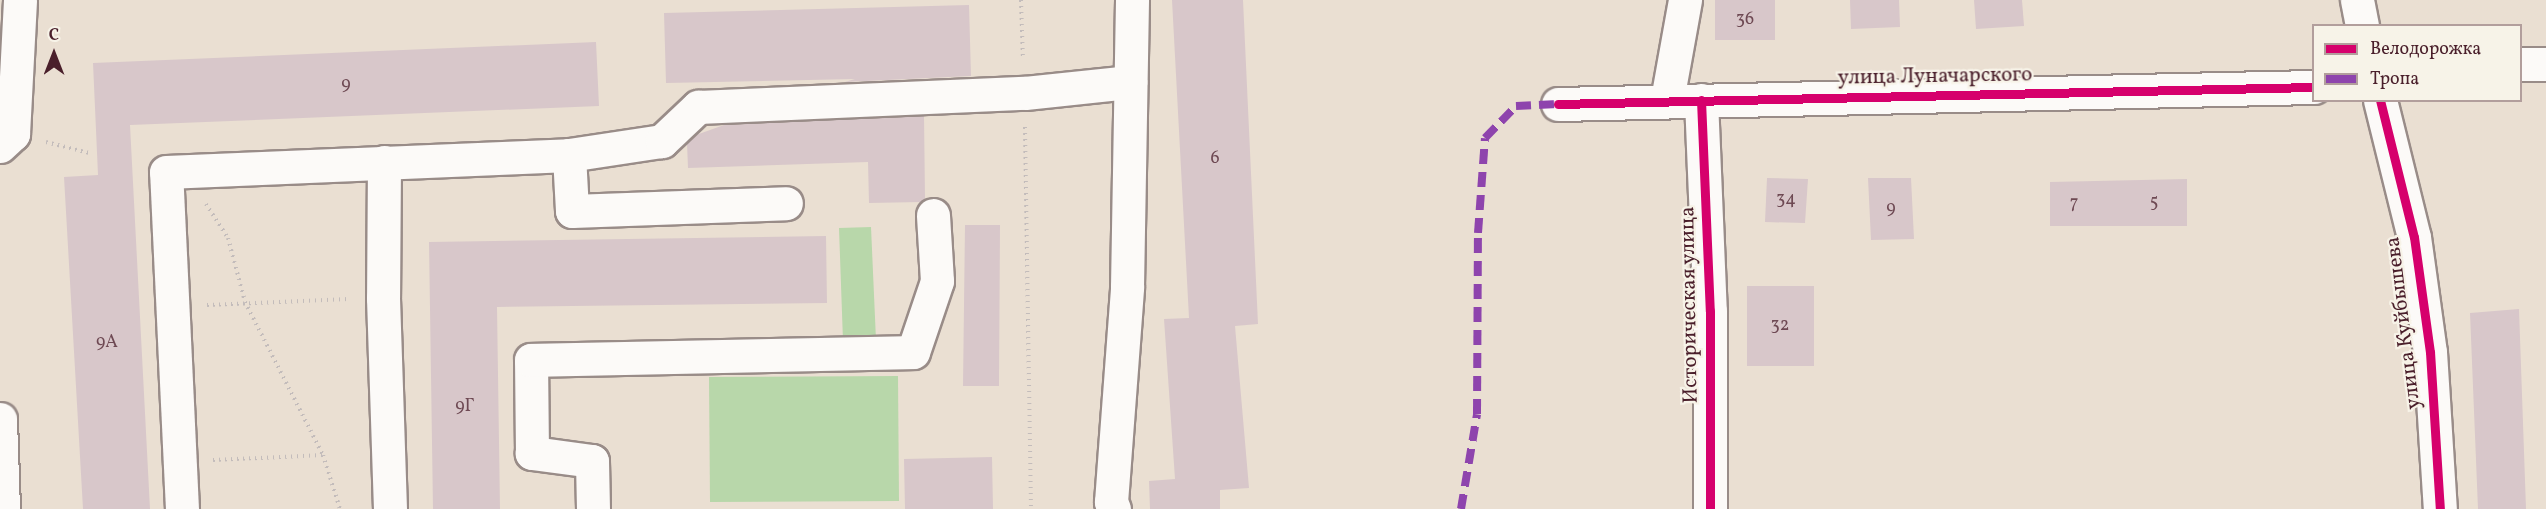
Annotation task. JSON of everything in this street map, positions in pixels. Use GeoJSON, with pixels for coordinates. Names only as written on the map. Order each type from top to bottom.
{"type":"FeatureCollection","features":[{"type":"Feature","properties":{"kind":"street"},"geometry":{"type":"LineString","coordinates":[[6,140],[7,100],[20,0]]}},
{"type":"Feature","properties":{"kind":"street"},"geometry":{"type":"LineString","coordinates":[[1114,509],[1111,502],[1127,287],[1131,0]]}},
{"type":"Feature","properties":{"kind":"street"},"geometry":{"type":"LineString","coordinates":[[1667,100],[1685,0]]}},
{"type":"Feature","properties":{"kind":"street"},"geometry":{"type":"LineString","coordinates":[[2357,0],[2362,24]]}},
{"type":"Feature","properties":{"kind":"street"},"geometry":{"type":"LineString","coordinates":[[2522,64],[2546,64]]}},
{"type":"Feature","properties":{"kind":"street"},"geometry":{"type":"LineString","coordinates":[[182,509],[166,172],[569,155],[662,141],[698,107],[1025,93],[1130,82]]}},
{"type":"Feature","properties":{"kind":"street","name":"улица Луначарского"},"geometry":{"type":"LineString","coordinates":[[1558,104],[2312,87]]}},
{"type":"Feature","properties":{"kind":"street","name":"Историческая улица"},"geometry":{"type":"LineString","coordinates":[[1701,99],[1710,311],[1710,509]]}},
{"type":"Feature","properties":{"kind":"street","name":"улица Куйбышева"},"geometry":{"type":"LineString","coordinates":[[2380,102],[2414,237],[2430,352],[2440,509]]}},
{"type":"Feature","properties":{"kind":"street"},"geometry":{"type":"LineString","coordinates":[[569,155],[572,211],[786,203]]}},
{"type":"Feature","properties":{"kind":"street"},"geometry":{"type":"LineString","coordinates":[[384,162],[383,298],[390,509]]}},
{"type":"Feature","properties":{"kind":"street"},"geometry":{"type":"LineString","coordinates":[[593,509],[592,461],[532,453],[531,360],[913,352],[937,281],[933,215]]}},
{"type":"Feature","properties":{"kind":"street"},"geometry":{"type":"LineString","coordinates":[[0,419],[3,509]]}},
{"type":"Feature","properties":{"kind":"path"},"geometry":{"type":"LineString","coordinates":[[1021,0],[1025,93],[1031,509]]}},
{"type":"Feature","properties":{"kind":"path"},"geometry":{"type":"LineString","coordinates":[[6,140],[89,153]]}},
{"type":"Feature","properties":{"kind":"path"},"geometry":{"type":"LineString","coordinates":[[184,171],[228,238],[245,302],[323,455],[340,509]]}},
{"type":"Feature","properties":{"kind":"path"},"geometry":{"type":"LineString","coordinates":[[173,308],[245,302],[383,298]]}},
{"type":"Feature","properties":{"kind":"path"},"geometry":{"type":"LineString","coordinates":[[180,462],[323,455]]}},
{"type":"Feature","properties":{"kind":"green space"},"geometry":{"type":"Polygon","coordinates":[[[871,227],[876,340],[843,341],[839,228],[871,227]]]}},
{"type":"Feature","properties":{"kind":"green space"},"geometry":{"type":"Polygon","coordinates":[[[898,376],[899,501],[710,502],[709,377],[898,376]]]}},
{"type":"Feature","properties":{"kind":"building"},"geometry":{"type":"Polygon","coordinates":[[[1172,0],[1243,0],[1258,324],[1235,326],[1249,488],[1220,490],[1220,509],[1150,509],[1149,481],[1175,479],[1164,319],[1189,318],[1172,0]]]}},
{"type":"Feature","properties":{"kind":"building"},"geometry":{"type":"Polygon","coordinates":[[[1715,0],[1775,0],[1775,40],[1715,40],[1715,0]]]}},
{"type":"Feature","properties":{"kind":"building"},"geometry":{"type":"Polygon","coordinates":[[[1850,0],[1899,0],[1900,27],[1851,29],[1850,0]]]}},
{"type":"Feature","properties":{"kind":"building"},"geometry":{"type":"Polygon","coordinates":[[[1974,0],[2022,0],[2024,26],[1976,29],[1974,0]]]}},
{"type":"Feature","properties":{"kind":"building"},"geometry":{"type":"Polygon","coordinates":[[[969,5],[971,76],[845,82],[855,79],[666,83],[664,13],[969,5]]]}},
{"type":"Feature","properties":{"kind":"building"},"geometry":{"type":"Polygon","coordinates":[[[596,42],[599,106],[130,125],[150,509],[83,509],[64,177],[98,175],[93,63],[596,42]]]}},
{"type":"Feature","properties":{"kind":"building"},"geometry":{"type":"Polygon","coordinates":[[[924,116],[925,198],[921,202],[869,203],[868,162],[688,168],[687,143],[696,135],[724,125],[924,116]]]}},
{"type":"Feature","properties":{"kind":"building"},"geometry":{"type":"Polygon","coordinates":[[[1767,178],[1808,179],[1805,223],[1765,222],[1767,178]]]}},
{"type":"Feature","properties":{"kind":"building"},"geometry":{"type":"Polygon","coordinates":[[[1868,178],[1911,178],[1914,239],[1871,240],[1868,178]]]}},
{"type":"Feature","properties":{"kind":"building"},"geometry":{"type":"Polygon","coordinates":[[[2187,179],[2187,226],[2050,226],[2050,182],[2187,179]]]}},
{"type":"Feature","properties":{"kind":"building"},"geometry":{"type":"Polygon","coordinates":[[[965,225],[1000,225],[999,386],[963,386],[965,225]]]}},
{"type":"Feature","properties":{"kind":"building"},"geometry":{"type":"Polygon","coordinates":[[[826,236],[827,303],[497,307],[500,509],[433,509],[429,242],[826,236]]]}},
{"type":"Feature","properties":{"kind":"building"},"geometry":{"type":"Polygon","coordinates":[[[1747,286],[1814,286],[1814,366],[1747,366],[1747,286]]]}},
{"type":"Feature","properties":{"kind":"building"},"geometry":{"type":"Polygon","coordinates":[[[2519,309],[2526,509],[2478,509],[2470,313],[2519,309]]]}},
{"type":"Feature","properties":{"kind":"building"},"geometry":{"type":"Polygon","coordinates":[[[992,457],[993,509],[905,509],[904,459],[992,457]]]}},
{"type":"Feature","properties":{"kind":"marked path"},"geometry":{"type":"LineString","coordinates":[[1461,509],[1477,414],[1478,233],[1485,138],[1516,106],[1558,104]]}},
{"type":"Feature","properties":{"kind":"cycle path"},"geometry":{"type":"LineString","coordinates":[[1558,104],[2312,87]]}},
{"type":"Feature","properties":{"kind":"cycle path"},"geometry":{"type":"LineString","coordinates":[[1701,100],[1710,311],[1710,509]]}},
{"type":"Feature","properties":{"kind":"cycle path"},"geometry":{"type":"LineString","coordinates":[[2380,102],[2414,237],[2430,352],[2440,509]]}}]}
